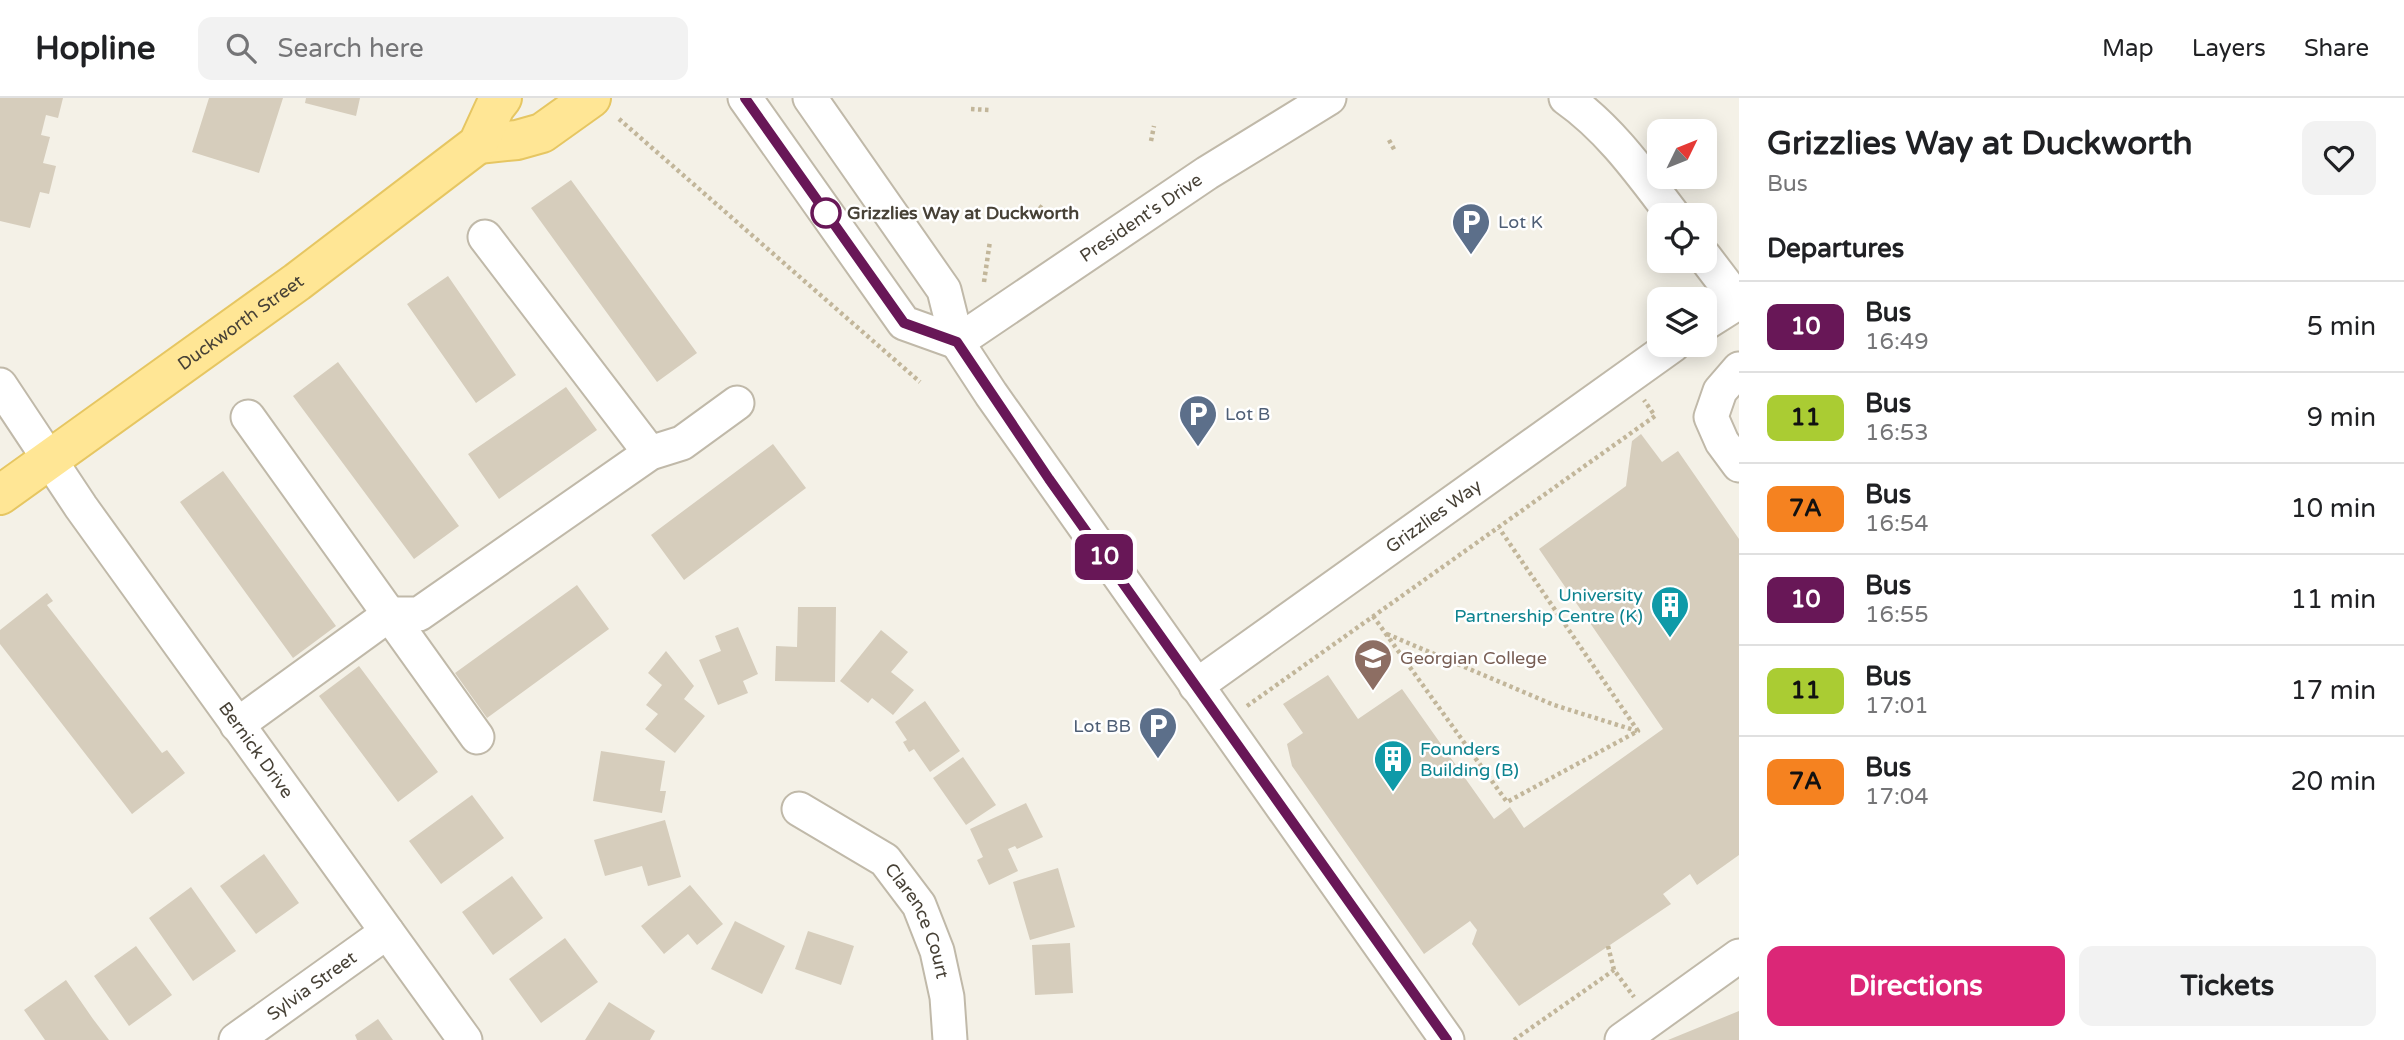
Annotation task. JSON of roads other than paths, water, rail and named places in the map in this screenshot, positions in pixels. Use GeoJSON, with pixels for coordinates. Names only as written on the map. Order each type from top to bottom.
{"type":"FeatureCollection","features":[{"type":"Feature","properties":{"kind":"main road","name":"Duckworth Street"},"geometry":{"type":"LineString","coordinates":[[0,495],[297,282],[478,144],[502,98]]}},
{"type":"Feature","properties":{"kind":"main road"},"geometry":{"type":"LineString","coordinates":[[478,144],[517,139],[542,132],[605,108]]}},
{"type":"Feature","properties":{"kind":"street"},"geometry":{"type":"LineString","coordinates":[[745,98],[904,323],[957,342]]}},
{"type":"Feature","properties":{"kind":"street"},"geometry":{"type":"LineString","coordinates":[[810,98],[944,290],[957,342],[1049,479],[1447,1040]]}},
{"type":"Feature","properties":{"kind":"street","name":"President's Drive"},"geometry":{"type":"LineString","coordinates":[[957,342],[1196,180],[1329,98]]}},
{"type":"Feature","properties":{"kind":"street"},"geometry":{"type":"LineString","coordinates":[[1566,98],[1615,141],[1664,203]]}},
{"type":"Feature","properties":{"kind":"street"},"geometry":{"type":"LineString","coordinates":[[485,237],[650,453]]}},
{"type":"Feature","properties":{"kind":"street"},"geometry":{"type":"LineString","coordinates":[[1717,273],[1739,302],[1717,316]]}},
{"type":"Feature","properties":{"kind":"street","name":"Grizzlies Way"},"geometry":{"type":"LineString","coordinates":[[1196,686],[1656,357]]}},
{"type":"Feature","properties":{"kind":"street"},"geometry":{"type":"LineString","coordinates":[[1739,369],[1720,391],[1711,417],[1722,442],[1739,466]]}},
{"type":"Feature","properties":{"kind":"street","name":"Bernick Drive"},"geometry":{"type":"LineString","coordinates":[[0,385],[49,460],[237,725],[465,1040]]}},
{"type":"Feature","properties":{"kind":"street"},"geometry":{"type":"LineString","coordinates":[[237,725],[390,614],[419,614],[650,453],[682,443],[737,403]]}},
{"type":"Feature","properties":{"kind":"street"},"geometry":{"type":"LineString","coordinates":[[248,416],[477,737]]}},
{"type":"Feature","properties":{"kind":"street","name":"Clarence Court"},"geometry":{"type":"LineString","coordinates":[[799,809],[885,860],[919,905],[937,951],[947,997],[950,1040]]}},
{"type":"Feature","properties":{"kind":"street","name":"Sylvia Street"},"geometry":{"type":"LineString","coordinates":[[236,1040],[387,932]]}},
{"type":"Feature","properties":{"kind":"street"},"geometry":{"type":"LineString","coordinates":[[1622,1040],[1739,956]]}},
{"type":"Feature","properties":{"kind":"place","name":"Grizzlies Way at Duckworth"},"geometry":{"type":"Point","coordinates":[826,213]}},
{"type":"Feature","properties":{"kind":"place","name":"Lot K"},"geometry":{"type":"Point","coordinates":[1471,256]}},
{"type":"Feature","properties":{"kind":"place","name":"Lot B"},"geometry":{"type":"Point","coordinates":[1198,448]}},
{"type":"Feature","properties":{"kind":"place","name":"University Partnership Centre (K)"},"geometry":{"type":"Point","coordinates":[1670,639]}},
{"type":"Feature","properties":{"kind":"place","name":"Georgian College"},"geometry":{"type":"Point","coordinates":[1373,692]}},
{"type":"Feature","properties":{"kind":"place","name":"Lot BB"},"geometry":{"type":"Point","coordinates":[1158,760]}},
{"type":"Feature","properties":{"kind":"place","name":"Founders Building (B)"},"geometry":{"type":"Point","coordinates":[1393,793]}}]}
